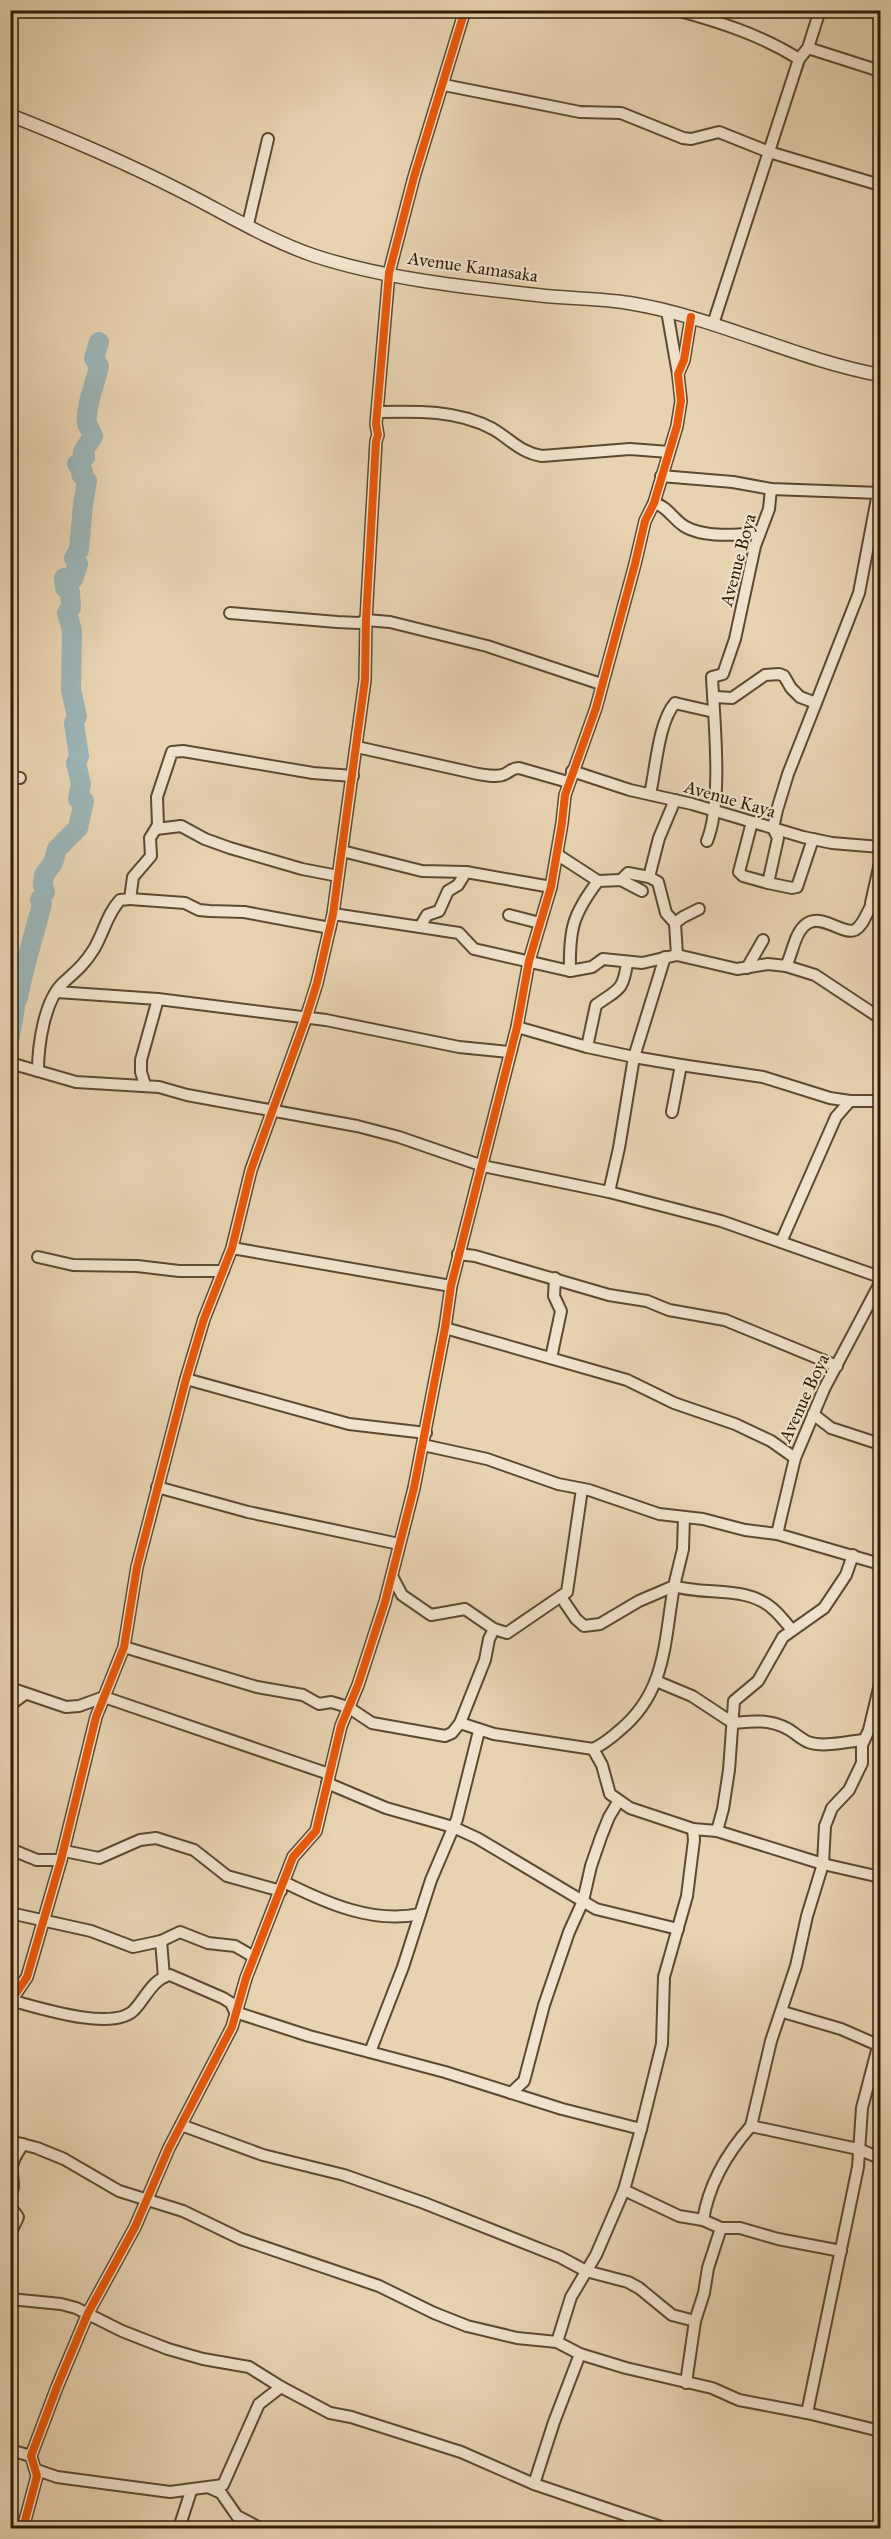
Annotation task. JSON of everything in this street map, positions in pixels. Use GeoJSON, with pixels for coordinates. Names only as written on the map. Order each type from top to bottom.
{"type":"FeatureCollection","features":[{"type":"Feature","properties":{"kind":"street"},"geometry":{"type":"LineString","coordinates":[[465,10],[444,85],[422,148],[388,273],[376,424],[378,435],[366,620],[365,680],[330,928],[306,1018],[251,1170],[232,1248],[204,1319],[186,1379],[137,1567],[124,1647],[96,1717],[63,1856],[27,1977],[11,2000],[80,2018],[123,2016],[133,2012],[158,1980],[170,1975],[214,1993],[231,2003],[235,2012],[562,2109],[641,2129]]}},
{"type":"Feature","properties":{"kind":"street"},"geometry":{"type":"LineString","coordinates":[[676,10],[719,15],[799,59]]}},
{"type":"Feature","properties":{"kind":"street"},"geometry":{"type":"LineString","coordinates":[[713,324],[799,59],[808,48],[820,10]]}},
{"type":"Feature","properties":{"kind":"street"},"geometry":{"type":"LineString","coordinates":[[808,48],[880,71]]}},
{"type":"Feature","properties":{"kind":"street"},"geometry":{"type":"LineString","coordinates":[[444,85],[580,112],[621,113],[684,138],[691,139],[718,132],[769,152],[880,185]]}},
{"type":"Feature","properties":{"kind":"street","name":"Avenue Kamasaka"},"geometry":{"type":"LineString","coordinates":[[10,115],[105,154],[292,247],[316,256],[388,273],[539,296],[629,303],[668,311],[691,316],[827,362],[880,375]]}},
{"type":"Feature","properties":{"kind":"street"},"geometry":{"type":"LineString","coordinates":[[248,224],[268,139]]}},
{"type":"Feature","properties":{"kind":"street"},"geometry":{"type":"LineString","coordinates":[[23,2529],[37,2470],[31,2456],[48,2408],[88,2313],[148,2199],[156,2174],[232,2027],[254,1957],[293,1857],[316,1831],[348,1707],[358,1685],[385,1602],[426,1433],[458,1254],[483,1166],[509,1052],[517,1027],[529,961],[551,887],[568,782],[590,726],[645,521],[654,503],[680,413],[678,374],[668,311]]}},
{"type":"Feature","properties":{"kind":"street"},"geometry":{"type":"LineString","coordinates":[[678,374],[686,353],[691,316]]}},
{"type":"Feature","properties":{"kind":"street"},"geometry":{"type":"LineString","coordinates":[[378,412],[465,416],[495,430],[531,455],[630,449],[669,452]]}},
{"type":"Feature","properties":{"kind":"street"},"geometry":{"type":"LineString","coordinates":[[661,476],[733,482],[771,489],[879,493],[859,593],[788,774],[777,810],[763,825],[739,872],[743,876],[768,883],[797,887],[813,839]]}},
{"type":"Feature","properties":{"kind":"street","name":"Avenue Boya"},"geometry":{"type":"LineString","coordinates":[[715,697],[712,677],[723,674],[735,639],[759,533],[769,509],[771,489]]}},
{"type":"Feature","properties":{"kind":"street"},"geometry":{"type":"LineString","coordinates":[[654,503],[666,509],[684,526],[692,529],[725,535],[759,533]]}},
{"type":"Feature","properties":{"kind":"street"},"geometry":{"type":"LineString","coordinates":[[230,613],[337,622],[360,623],[366,620],[390,622],[486,646],[601,684]]}},
{"type":"Feature","properties":{"kind":"street"},"geometry":{"type":"LineString","coordinates":[[707,840],[716,813],[715,697],[732,698],[765,675],[779,674],[784,676],[791,688],[800,696],[816,703]]}},
{"type":"Feature","properties":{"kind":"street"},"geometry":{"type":"LineString","coordinates":[[650,794],[664,728],[672,706],[675,703],[714,712]]}},
{"type":"Feature","properties":{"kind":"street"},"geometry":{"type":"LineString","coordinates":[[357,747],[478,774],[499,776],[513,768],[519,768],[568,782]]}},
{"type":"Feature","properties":{"kind":"street"},"geometry":{"type":"LineString","coordinates":[[130,899],[134,877],[151,856],[150,838],[156,830],[157,797],[172,752],[313,773],[353,776]]}},
{"type":"Feature","properties":{"kind":"street","name":"Avenue Kaya"},"geometry":{"type":"LineString","coordinates":[[572,771],[813,839],[880,847]]}},
{"type":"Feature","properties":{"kind":"street"},"geometry":{"type":"LineString","coordinates":[[649,877],[659,838],[675,800]]}},
{"type":"Feature","properties":{"kind":"street"},"geometry":{"type":"LineString","coordinates":[[763,825],[778,838],[768,883]]}},
{"type":"Feature","properties":{"kind":"street"},"geometry":{"type":"LineString","coordinates":[[156,830],[181,826],[205,839],[230,848],[338,876]]}},
{"type":"Feature","properties":{"kind":"street"},"geometry":{"type":"LineString","coordinates":[[342,851],[422,871],[466,872],[551,887]]}},
{"type":"Feature","properties":{"kind":"street"},"geometry":{"type":"LineString","coordinates":[[558,855],[598,881],[621,880],[642,891]]}},
{"type":"Feature","properties":{"kind":"street"},"geometry":{"type":"LineString","coordinates":[[786,966],[800,929],[807,923],[814,921],[831,923],[848,931],[859,926],[876,900],[880,862]]}},
{"type":"Feature","properties":{"kind":"street"},"geometry":{"type":"LineString","coordinates":[[420,927],[428,915],[440,911],[448,891],[458,885],[466,872]]}},
{"type":"Feature","properties":{"kind":"street"},"geometry":{"type":"LineString","coordinates":[[621,880],[628,873],[649,877],[658,882],[666,913],[675,923],[677,955]]}},
{"type":"Feature","properties":{"kind":"street"},"geometry":{"type":"LineString","coordinates":[[570,971],[572,923],[598,881]]}},
{"type":"Feature","properties":{"kind":"street"},"geometry":{"type":"LineString","coordinates":[[38,1071],[38,1054],[52,999],[63,983],[81,968],[103,931],[109,912],[120,900],[185,903],[199,910],[210,912],[244,912],[330,928]]}},
{"type":"Feature","properties":{"kind":"street"},"geometry":{"type":"LineString","coordinates":[[675,923],[699,909]]}},
{"type":"Feature","properties":{"kind":"street"},"geometry":{"type":"LineString","coordinates":[[333,914],[459,933],[474,949],[570,971],[592,967],[603,959],[627,963],[654,962],[677,955],[737,969],[768,964],[786,966],[815,975],[880,1018]]}},
{"type":"Feature","properties":{"kind":"street"},"geometry":{"type":"LineString","coordinates":[[509,915],[540,924]]}},
{"type":"Feature","properties":{"kind":"street"},"geometry":{"type":"LineString","coordinates":[[747,968],[763,940]]}},
{"type":"Feature","properties":{"kind":"street"},"geometry":{"type":"LineString","coordinates":[[609,1192],[619,1148],[633,1057],[665,957]]}},
{"type":"Feature","properties":{"kind":"street"},"geometry":{"type":"LineString","coordinates":[[587,1047],[596,1005],[623,986],[627,963]]}},
{"type":"Feature","properties":{"kind":"street"},"geometry":{"type":"LineString","coordinates":[[57,992],[158,999],[326,1020],[468,1049],[509,1052]]}},
{"type":"Feature","properties":{"kind":"street"},"geometry":{"type":"LineString","coordinates":[[145,1085],[141,1072],[141,1060],[158,999]]}},
{"type":"Feature","properties":{"kind":"street"},"geometry":{"type":"LineString","coordinates":[[517,1027],[587,1047],[633,1057],[764,1077],[830,1098],[880,1101]]}},
{"type":"Feature","properties":{"kind":"street"},"geometry":{"type":"LineString","coordinates":[[10,1063],[94,1084],[145,1085],[357,1126],[399,1137],[483,1166],[609,1192],[721,1221],[880,1277]]}},
{"type":"Feature","properties":{"kind":"street"},"geometry":{"type":"LineString","coordinates":[[672,1112],[681,1065]]}},
{"type":"Feature","properties":{"kind":"street"},"geometry":{"type":"LineString","coordinates":[[782,1242],[836,1117],[850,1101]]}},
{"type":"Feature","properties":{"kind":"street"},"geometry":{"type":"LineString","coordinates":[[232,1248],[451,1287]]}},
{"type":"Feature","properties":{"kind":"street"},"geometry":{"type":"LineString","coordinates":[[458,1254],[475,1256],[609,1295],[647,1301],[677,1312],[724,1320],[837,1366]]}},
{"type":"Feature","properties":{"kind":"street"},"geometry":{"type":"LineString","coordinates":[[38,1257],[74,1264],[137,1266],[179,1271],[223,1271]]}},
{"type":"Feature","properties":{"kind":"street"},"geometry":{"type":"LineString","coordinates":[[551,1358],[561,1311],[554,1296],[555,1278]]}},
{"type":"Feature","properties":{"kind":"street","name":"Avenue Boya"},"geometry":{"type":"LineString","coordinates":[[777,1534],[795,1458],[813,1414],[880,1283]]}},
{"type":"Feature","properties":{"kind":"street"},"geometry":{"type":"LineString","coordinates":[[445,1328],[627,1380],[674,1403],[735,1424],[771,1441],[795,1458]]}},
{"type":"Feature","properties":{"kind":"street"},"geometry":{"type":"LineString","coordinates":[[186,1379],[349,1424],[426,1433]]}},
{"type":"Feature","properties":{"kind":"street"},"geometry":{"type":"LineString","coordinates":[[813,1414],[831,1428],[880,1444]]}},
{"type":"Feature","properties":{"kind":"street"},"geometry":{"type":"LineString","coordinates":[[423,1445],[487,1458],[558,1484],[582,1489],[659,1514],[703,1519],[745,1530],[777,1534],[880,1564]]}},
{"type":"Feature","properties":{"kind":"street"},"geometry":{"type":"LineString","coordinates":[[157,1487],[258,1515],[399,1544]]}},
{"type":"Feature","properties":{"kind":"street"},"geometry":{"type":"LineString","coordinates":[[392,1576],[402,1595],[431,1615],[465,1609],[494,1629],[507,1633],[561,1597],[568,1588],[582,1489]]}},
{"type":"Feature","properties":{"kind":"street"},"geometry":{"type":"LineString","coordinates":[[460,1723],[479,1731],[593,1749],[603,1745],[629,1723],[646,1703],[656,1681],[664,1654],[674,1586],[683,1549],[684,1517]]}},
{"type":"Feature","properties":{"kind":"street"},"geometry":{"type":"LineString","coordinates":[[717,1831],[728,1780],[734,1701],[758,1681],[783,1637],[825,1608],[846,1575],[853,1555]]}},
{"type":"Feature","properties":{"kind":"street"},"geometry":{"type":"LineString","coordinates":[[561,1597],[576,1619],[584,1626],[600,1624],[639,1601],[674,1586],[697,1591],[746,1594],[772,1608],[792,1630]]}},
{"type":"Feature","properties":{"kind":"street"},"geometry":{"type":"LineString","coordinates":[[385,1602],[402,1595]]}},
{"type":"Feature","properties":{"kind":"street"},"geometry":{"type":"LineString","coordinates":[[124,1647],[257,1687],[303,1695],[319,1704],[331,1702],[348,1707],[372,1723],[412,1729],[437,1736],[452,1733],[460,1723],[485,1660],[489,1639],[494,1629]]}},
{"type":"Feature","properties":{"kind":"street"},"geometry":{"type":"LineString","coordinates":[[656,1681],[692,1696],[733,1723],[760,1720],[770,1722],[808,1742],[822,1744],[864,1740]]}},
{"type":"Feature","properties":{"kind":"street"},"geometry":{"type":"LineString","coordinates":[[703,2220],[715,2176],[727,2156],[751,2126],[771,2041],[783,2012],[807,1916],[823,1864],[825,1826],[832,1808],[849,1790],[862,1763],[864,1740],[880,1684]]}},
{"type":"Feature","properties":{"kind":"street"},"geometry":{"type":"LineString","coordinates":[[10,1688],[66,1707],[79,1706],[104,1697],[328,1779],[386,1808],[453,1827],[477,1838],[606,1913],[678,1929]]}},
{"type":"Feature","properties":{"kind":"street"},"geometry":{"type":"LineString","coordinates":[[10,1705],[25,1694]]}},
{"type":"Feature","properties":{"kind":"street"},"geometry":{"type":"LineString","coordinates":[[370,2052],[404,1967],[420,1914],[465,1793],[479,1731]]}},
{"type":"Feature","properties":{"kind":"street"},"geometry":{"type":"LineString","coordinates":[[593,1749],[602,1766],[606,1785],[618,1802],[630,1808],[693,1829],[717,1831],[823,1864],[880,1877]]}},
{"type":"Feature","properties":{"kind":"street"},"geometry":{"type":"LineString","coordinates":[[511,2093],[524,2081],[544,2005],[569,1932],[583,1901],[601,1837],[618,1802]]}},
{"type":"Feature","properties":{"kind":"street"},"geometry":{"type":"LineString","coordinates":[[557,2342],[571,2297],[596,2255],[624,2190],[641,2129],[662,2044],[664,1977],[690,1885],[693,1829]]}},
{"type":"Feature","properties":{"kind":"street"},"geometry":{"type":"LineString","coordinates":[[10,1849],[37,1860],[63,1856],[99,1858],[140,1840],[156,1838],[194,1850],[227,1876],[283,1887],[379,1917],[399,1918],[420,1914]]}},
{"type":"Feature","properties":{"kind":"street"},"geometry":{"type":"LineString","coordinates":[[10,1913],[91,1931],[133,1947],[161,1941],[180,1932],[208,1943],[244,1949],[254,1957]]}},
{"type":"Feature","properties":{"kind":"street"},"geometry":{"type":"LineString","coordinates":[[161,1941],[164,1977]]}},
{"type":"Feature","properties":{"kind":"street"},"geometry":{"type":"LineString","coordinates":[[783,2012],[841,2029],[880,2044],[862,2108],[858,2167],[807,2413]]}},
{"type":"Feature","properties":{"kind":"street"},"geometry":{"type":"LineString","coordinates":[[181,2125],[263,2155],[337,2173],[415,2200],[560,2257],[586,2271],[628,2282],[639,2288],[672,2315],[695,2321]]}},
{"type":"Feature","properties":{"kind":"street"},"geometry":{"type":"LineString","coordinates":[[751,2126],[858,2149],[880,2158]]}},
{"type":"Feature","properties":{"kind":"street"},"geometry":{"type":"LineString","coordinates":[[10,2141],[64,2159],[119,2191],[183,2211],[241,2239],[380,2286],[451,2320],[517,2338],[557,2342],[580,2354],[712,2388],[739,2400],[807,2413],[880,2431]]}},
{"type":"Feature","properties":{"kind":"street"},"geometry":{"type":"LineString","coordinates":[[10,2196],[14,2184],[12,2169],[14,2159],[23,2144]]}},
{"type":"Feature","properties":{"kind":"street"},"geometry":{"type":"LineString","coordinates":[[624,2190],[679,2216],[703,2220],[722,2228],[740,2228],[778,2239],[841,2252]]}},
{"type":"Feature","properties":{"kind":"street"},"geometry":{"type":"LineString","coordinates":[[10,2206],[18,2217],[10,2234]]}},
{"type":"Feature","properties":{"kind":"street"},"geometry":{"type":"LineString","coordinates":[[686,2383],[695,2321],[704,2293],[708,2268],[722,2228]]}},
{"type":"Feature","properties":{"kind":"street"},"geometry":{"type":"LineString","coordinates":[[10,2299],[61,2304],[88,2313],[122,2331],[168,2349],[203,2359],[249,2367],[330,2413],[460,2452],[534,2484],[664,2529]]}},
{"type":"Feature","properties":{"kind":"street"},"geometry":{"type":"LineString","coordinates":[[534,2484],[554,2422],[580,2354]]}},
{"type":"Feature","properties":{"kind":"street"},"geometry":{"type":"LineString","coordinates":[[37,2470],[57,2477],[170,2492],[223,2485],[259,2404],[281,2387]]}},
{"type":"Feature","properties":{"kind":"street"},"geometry":{"type":"LineString","coordinates":[[10,2450],[31,2456]]}},
{"type":"Feature","properties":{"kind":"street"},"geometry":{"type":"LineString","coordinates":[[209,2488],[221,2493],[237,2516],[260,2529]]}},
{"type":"Feature","properties":{"kind":"street"},"geometry":{"type":"LineString","coordinates":[[178,2529],[191,2491]]}},
{"type":"Feature","properties":{"kind":"waterway"},"geometry":{"type":"LineString","coordinates":[[10,1037],[15,1007],[13,1003],[18,998],[42,904],[40,900],[45,892],[44,875],[53,863],[57,849],[78,828],[84,801],[78,799],[81,784],[76,763],[79,756],[74,723],[77,716],[71,690],[72,630],[67,613],[71,607],[70,592],[65,588],[64,578],[73,579],[78,564],[74,558],[79,550],[87,481],[77,464],[85,457],[83,452],[93,436],[87,423],[87,416],[99,366],[94,358],[99,342]]}},
{"type":"Feature","properties":{"kind":"cycle path"},"geometry":{"type":"LineString","coordinates":[[10,2002],[27,1977],[61,1860],[96,1717],[124,1647],[137,1567],[186,1379],[204,1319],[232,1248],[251,1170],[306,1018],[317,983],[333,914],[365,680],[366,620],[378,435],[376,424],[389,273],[414,177],[465,10]]}},
{"type":"Feature","properties":{"kind":"cycle path"},"geometry":{"type":"LineString","coordinates":[[23,2528],[37,2476],[31,2456],[88,2313],[135,2227],[169,2148],[232,2027],[246,1978],[293,1857],[316,1831],[341,1726],[358,1685],[385,1602],[414,1488],[451,1286],[517,1027],[529,961],[551,887],[565,795],[596,708],[645,521],[654,503],[677,426],[681,401],[678,374],[684,360],[691,317]]}}]}
